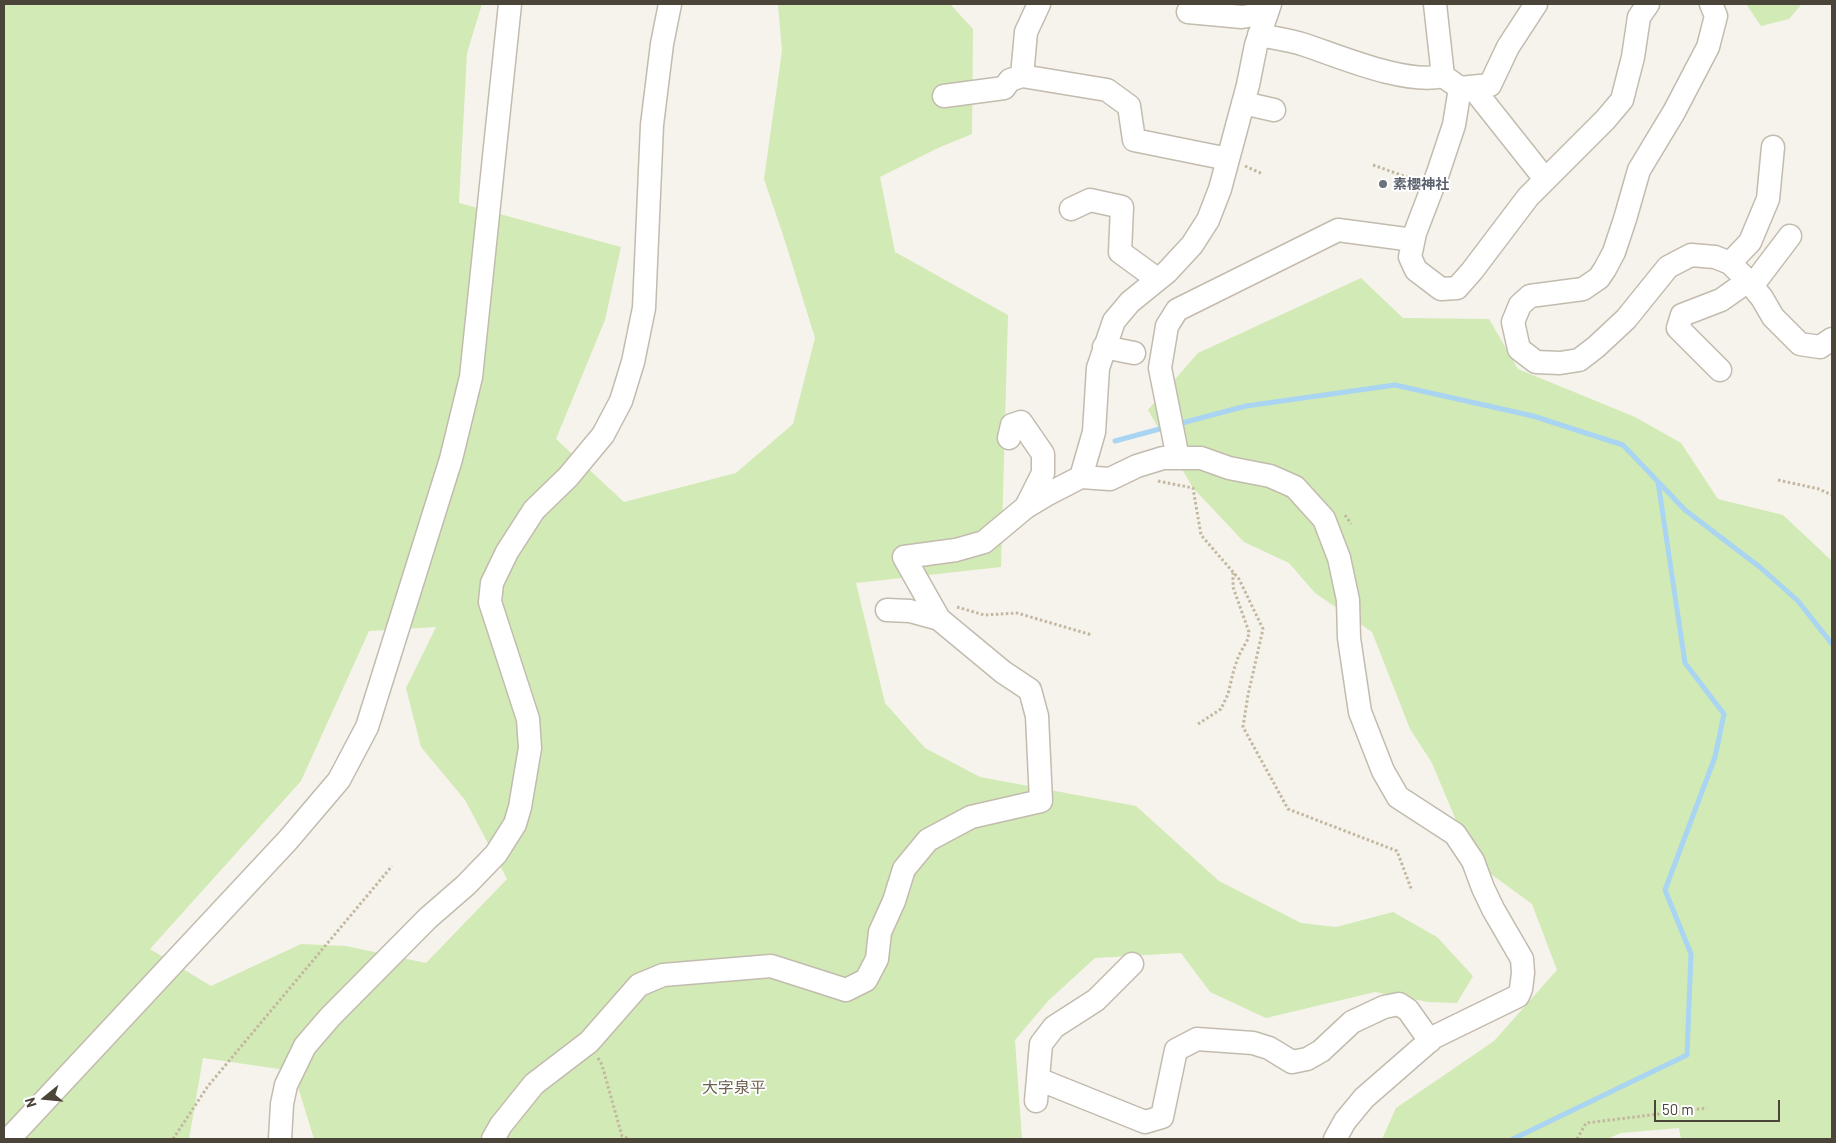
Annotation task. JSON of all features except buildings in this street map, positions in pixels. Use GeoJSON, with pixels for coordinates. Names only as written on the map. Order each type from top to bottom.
{"type":"FeatureCollection","features":[{"type":"Feature","properties":{"kind":"street"},"geometry":{"type":"LineString","coordinates":[[8,1139],[288,840],[339,780],[367,727],[451,458],[471,376],[510,4]]}},
{"type":"Feature","properties":{"kind":"street"},"geometry":{"type":"LineString","coordinates":[[280,1139],[282,1104],[286,1085],[305,1046],[330,1017],[428,918],[466,885],[496,854],[515,824],[520,807],[530,748],[528,719],[490,602],[492,583],[507,552],[534,510],[568,477],[603,435],[620,401],[633,362],[644,308],[652,125],[662,44],[670,4]]}},
{"type":"Feature","properties":{"kind":"street"},"geometry":{"type":"LineString","coordinates":[[1022,76],[1026,32],[1039,4]]}},
{"type":"Feature","properties":{"kind":"street"},"geometry":{"type":"LineString","coordinates":[[1435,4],[1458,84],[1454,125],[1434,186],[1413,240],[1410,257],[1416,270],[1441,289],[1457,288],[1528,197],[1605,120],[1622,100],[1633,57],[1639,17],[1648,4]]}},
{"type":"Feature","properties":{"kind":"street"},"geometry":{"type":"LineString","coordinates":[[1259,35],[1303,44],[1405,77],[1432,78],[1458,84],[1490,84],[1508,47],[1536,4]]}},
{"type":"Feature","properties":{"kind":"street"},"geometry":{"type":"LineString","coordinates":[[1710,4],[1716,16],[1708,47],[1674,112],[1640,170],[1606,270],[1600,278],[1583,289],[1530,296],[1520,305],[1513,322],[1519,349],[1536,362],[1560,364],[1579,360],[1626,319],[1668,267],[1691,255],[1716,257],[1730,263],[1762,298],[1773,317],[1800,344],[1820,347],[1832,339]]}},
{"type":"Feature","properties":{"kind":"street"},"geometry":{"type":"LineString","coordinates":[[1188,12],[1242,17],[1268,8]]}},
{"type":"Feature","properties":{"kind":"street"},"geometry":{"type":"LineString","coordinates":[[1081,477],[1094,432],[1098,368],[1114,321],[1130,302],[1158,280],[1192,245],[1208,220],[1220,188],[1259,35],[1268,8]]}},
{"type":"Feature","properties":{"kind":"street"},"geometry":{"type":"LineString","coordinates":[[944,96],[1004,88],[1010,80],[1022,76],[1108,90],[1129,106],[1134,140],[1228,159]]}},
{"type":"Feature","properties":{"kind":"street"},"geometry":{"type":"LineString","coordinates":[[1458,84],[1546,179]]}},
{"type":"Feature","properties":{"kind":"street"},"geometry":{"type":"LineString","coordinates":[[1243,103],[1274,110]]}},
{"type":"Feature","properties":{"kind":"street"},"geometry":{"type":"LineString","coordinates":[[1730,263],[1750,242],[1768,199],[1773,147]]}},
{"type":"Feature","properties":{"kind":"street"},"geometry":{"type":"LineString","coordinates":[[1070,209],[1090,200],[1122,207],[1120,252],[1158,280]]}},
{"type":"Feature","properties":{"kind":"street"},"geometry":{"type":"LineString","coordinates":[[1178,458],[1160,368],[1167,326],[1177,310],[1338,230],[1413,240]]}},
{"type":"Feature","properties":{"kind":"street"},"geometry":{"type":"LineString","coordinates":[[1720,370],[1678,328],[1682,315],[1721,300],[1750,284],[1790,236]]}},
{"type":"Feature","properties":{"kind":"street"},"geometry":{"type":"LineString","coordinates":[[1104,347],[1134,353]]}},
{"type":"Feature","properties":{"kind":"street"},"geometry":{"type":"LineString","coordinates":[[1009,438],[1012,425],[1021,422],[1043,454],[1043,473],[1026,507]]}},
{"type":"Feature","properties":{"kind":"street"},"geometry":{"type":"LineString","coordinates":[[493,1139],[501,1125],[534,1084],[589,1042],[639,985],[663,975],[771,966],[846,990],[866,980],[877,958],[880,932],[894,902],[904,869],[928,840],[971,817],[1041,802],[1037,716],[1030,690],[1003,672],[947,613],[904,557],[956,550],[984,542],[1026,507],[1046,494],[1081,477],[1110,479],[1137,466],[1163,458],[1201,458],[1229,468],[1270,476],[1294,487],[1324,519],[1339,558],[1344,578],[1348,600],[1354,676],[1360,712],[1384,771],[1398,797],[1455,834],[1473,861],[1493,909],[1522,959],[1523,974],[1518,996],[1430,1041],[1364,1098],[1345,1121],[1335,1139]]}},
{"type":"Feature","properties":{"kind":"street"},"geometry":{"type":"LineString","coordinates":[[886,610],[947,613]]}},
{"type":"Feature","properties":{"kind":"street"},"geometry":{"type":"LineString","coordinates":[[1036,1102],[1041,1044],[1054,1027],[1096,1000],[1132,964]]}},
{"type":"Feature","properties":{"kind":"street"},"geometry":{"type":"LineString","coordinates":[[1038,1079],[1145,1122],[1162,1117],[1176,1050],[1197,1039],[1253,1043],[1269,1048],[1292,1062],[1307,1059],[1321,1051],[1352,1022],[1384,1007],[1399,1004],[1408,1010],[1430,1041]]}},
{"type":"Feature","properties":{"kind":"path"},"geometry":{"type":"LineString","coordinates":[[1372,166],[1434,186]]}},
{"type":"Feature","properties":{"kind":"path"},"geometry":{"type":"LineString","coordinates":[[1778,480],[1819,489],[1832,496]]}},
{"type":"Feature","properties":{"kind":"path"},"geometry":{"type":"LineString","coordinates":[[1148,483],[1158,481],[1193,488],[1200,536],[1239,579],[1263,629],[1243,727],[1288,809],[1398,851],[1412,891]]}},
{"type":"Feature","properties":{"kind":"path"},"geometry":{"type":"LineString","coordinates":[[1198,724],[1221,709],[1228,694],[1239,655],[1248,640],[1249,632],[1233,587],[1233,573]]}},
{"type":"Feature","properties":{"kind":"path"},"geometry":{"type":"LineString","coordinates":[[947,613],[1017,613],[1092,635]]}},
{"type":"Feature","properties":{"kind":"path"},"geometry":{"type":"LineString","coordinates":[[173,1139],[208,1086],[392,866]]}},
{"type":"Feature","properties":{"kind":"path"},"geometry":{"type":"LineString","coordinates":[[589,1042],[602,1065],[622,1136],[629,1139]]}},
{"type":"Feature","properties":{"kind":"path"},"geometry":{"type":"LineString","coordinates":[[1577,1139],[1586,1122],[1707,1108]]}},
{"type":"Feature","properties":{"kind":"green space"},"geometry":{"type":"Polygon","coordinates":[[[4,4],[482,4],[467,53],[459,203],[621,247],[605,320],[556,439],[624,502],[736,473],[793,424],[815,338],[764,179],[782,51],[778,4],[950,4],[973,29],[972,134],[938,148],[880,177],[895,252],[1008,315],[1001,567],[856,583],[885,703],[925,748],[980,777],[1136,806],[1219,881],[1301,923],[1336,927],[1393,912],[1437,937],[1473,976],[1457,1003],[1428,1002],[1375,992],[1266,1018],[1210,992],[1181,953],[1095,958],[1048,1001],[1015,1040],[1022,1139],[314,1139],[293,1071],[203,1058],[189,1139],[4,1139],[4,4]],[[436,627],[369,631],[301,781],[150,949],[211,986],[301,944],[346,946],[426,963],[507,879],[465,800],[421,747],[406,688],[436,627]]]}},
{"type":"Feature","properties":{"kind":"green space"},"geometry":{"type":"Polygon","coordinates":[[[1746,4],[1802,4],[1789,19],[1761,26],[1746,4]]]}},
{"type":"Feature","properties":{"kind":"green space"},"geometry":{"type":"Polygon","coordinates":[[[1361,278],[1403,318],[1489,319],[1518,369],[1635,417],[1681,443],[1718,499],[1783,515],[1832,561],[1832,1139],[1681,1139],[1679,1128],[1621,1133],[1607,1139],[1382,1139],[1396,1108],[1494,1041],[1557,970],[1532,904],[1473,861],[1432,763],[1410,729],[1372,632],[1315,593],[1289,563],[1244,542],[1193,488],[1148,410],[1198,353],[1361,278]]]}},
{"type":"Feature","properties":{"kind":"waterway"},"geometry":{"type":"LineString","coordinates":[[1178,424],[1246,406],[1395,385],[1533,416],[1623,445],[1685,510],[1761,568],[1798,601],[1832,644]]}},
{"type":"Feature","properties":{"kind":"waterway"},"geometry":{"type":"LineString","coordinates":[[1115,441],[1167,427]]}},
{"type":"Feature","properties":{"kind":"waterway"},"geometry":{"type":"LineString","coordinates":[[1513,1139],[1687,1055],[1691,954],[1665,890],[1715,757],[1724,714],[1685,663],[1658,482]]}},
{"type":"Feature","properties":{"kind":"place","name":"素櫻神社"},"geometry":{"type":"Point","coordinates":[1383,184]}},
{"type":"Feature","properties":{"kind":"district","name":"大字泉平"},"geometry":{"type":"Point","coordinates":[734,1088]}}]}
